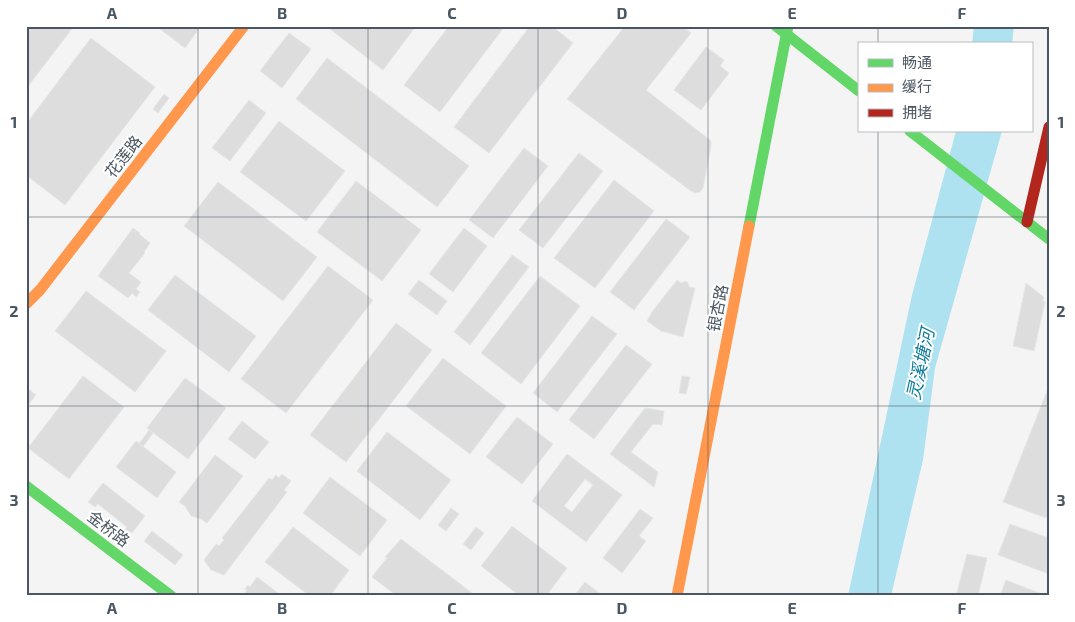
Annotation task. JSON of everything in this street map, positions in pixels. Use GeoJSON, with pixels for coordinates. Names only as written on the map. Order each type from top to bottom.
{"type":"FeatureCollection","features":[{"type":"Feature","properties":{"kind":"street","name":"花莲路"},"geometry":{"type":"LineString","coordinates":[[26,304],[40,290],[244,26]]}},
{"type":"Feature","properties":{"kind":"street"},"geometry":{"type":"LineString","coordinates":[[776,26],[787,30],[858,90]]}},
{"type":"Feature","properties":{"kind":"street","name":"银杏路"},"geometry":{"type":"LineString","coordinates":[[677,596],[787,30]]}},
{"type":"Feature","properties":{"kind":"street"},"geometry":{"type":"LineString","coordinates":[[1027,222],[1049,127]]}},
{"type":"Feature","properties":{"kind":"street"},"geometry":{"type":"LineString","coordinates":[[911,132],[1049,239]]}},
{"type":"Feature","properties":{"kind":"street","name":"金桥路"},"geometry":{"type":"LineString","coordinates":[[26,486],[171,596]]}},
{"type":"Feature","properties":{"kind":"water"},"geometry":{"type":"Polygon","coordinates":[[[974,26],[1014,26],[1012,42],[972,42],[974,26]]]}},
{"type":"Feature","properties":{"kind":"water","name":"灵溪塘河"},"geometry":{"type":"Polygon","coordinates":[[[956,132],[1002,132],[935,368],[923,460],[891,596],[848,596],[912,295],[956,132]]]}},
{"type":"Feature","properties":{"kind":"building"},"geometry":{"type":"Polygon","coordinates":[[[26,26],[74,26],[26,89],[26,26]]]}},
{"type":"Feature","properties":{"kind":"building"},"geometry":{"type":"Polygon","coordinates":[[[156,26],[201,26],[185,48],[156,26]]]}},
{"type":"Feature","properties":{"kind":"building"},"geometry":{"type":"Polygon","coordinates":[[[326,26],[416,26],[383,70],[326,26]]]}},
{"type":"Feature","properties":{"kind":"building"},"geometry":{"type":"Polygon","coordinates":[[[449,26],[505,26],[440,112],[404,85],[449,26]]]}},
{"type":"Feature","properties":{"kind":"building"},"geometry":{"type":"Polygon","coordinates":[[[530,26],[552,26],[573,43],[489,153],[454,127],[530,26]]]}},
{"type":"Feature","properties":{"kind":"building"},"geometry":{"type":"Polygon","coordinates":[[[625,26],[683,26],[691,33],[646,90],[711,141],[703,188],[700,192],[695,193],[691,191],[567,99],[625,26]]]}},
{"type":"Feature","properties":{"kind":"building"},"geometry":{"type":"Polygon","coordinates":[[[289,33],[311,49],[282,88],[260,71],[289,33]]]}},
{"type":"Feature","properties":{"kind":"building"},"geometry":{"type":"Polygon","coordinates":[[[91,38],[155,87],[65,205],[26,175],[26,124],[91,38]]]}},
{"type":"Feature","properties":{"kind":"building"},"geometry":{"type":"Polygon","coordinates":[[[706,47],[724,60],[720,66],[729,73],[701,110],[674,90],[706,47]]]}},
{"type":"Feature","properties":{"kind":"building"},"geometry":{"type":"Polygon","coordinates":[[[327,58],[469,166],[437,207],[296,99],[327,58]]]}},
{"type":"Feature","properties":{"kind":"building"},"geometry":{"type":"Polygon","coordinates":[[[164,94],[169,98],[158,113],[153,109],[164,94]]]}},
{"type":"Feature","properties":{"kind":"building"},"geometry":{"type":"Polygon","coordinates":[[[249,100],[266,113],[230,161],[212,148],[249,100]]]}},
{"type":"Feature","properties":{"kind":"building"},"geometry":{"type":"Polygon","coordinates":[[[279,121],[345,171],[306,221],[240,172],[279,121]]]}},
{"type":"Feature","properties":{"kind":"building"},"geometry":{"type":"Polygon","coordinates":[[[524,148],[548,166],[493,238],[469,220],[524,148]]]}},
{"type":"Feature","properties":{"kind":"building"},"geometry":{"type":"Polygon","coordinates":[[[579,153],[603,171],[543,248],[519,230],[579,153]]]}},
{"type":"Feature","properties":{"kind":"building"},"geometry":{"type":"Polygon","coordinates":[[[614,180],[654,211],[595,288],[554,258],[614,180]]]}},
{"type":"Feature","properties":{"kind":"building"},"geometry":{"type":"Polygon","coordinates":[[[356,181],[421,230],[382,281],[317,232],[356,181]]]}},
{"type":"Feature","properties":{"kind":"building"},"geometry":{"type":"Polygon","coordinates":[[[218,182],[317,257],[283,301],[184,226],[218,182]]]}},
{"type":"Feature","properties":{"kind":"building"},"geometry":{"type":"Polygon","coordinates":[[[666,219],[690,237],[634,310],[610,292],[666,219]]]}},
{"type":"Feature","properties":{"kind":"building"},"geometry":{"type":"Polygon","coordinates":[[[133,228],[150,243],[145,253],[129,273],[141,282],[136,289],[140,292],[136,297],[132,293],[128,298],[98,276],[133,228]]]}},
{"type":"Feature","properties":{"kind":"building"},"geometry":{"type":"Polygon","coordinates":[[[464,228],[487,246],[453,292],[429,274],[464,228]]]}},
{"type":"Feature","properties":{"kind":"building"},"geometry":{"type":"Polygon","coordinates":[[[512,255],[529,267],[470,345],[454,332],[512,255]]]}},
{"type":"Feature","properties":{"kind":"building"},"geometry":{"type":"Polygon","coordinates":[[[328,266],[373,300],[286,413],[241,379],[328,266]]]}},
{"type":"Feature","properties":{"kind":"building"},"geometry":{"type":"Polygon","coordinates":[[[175,275],[256,336],[229,372],[148,310],[175,275]]]}},
{"type":"Feature","properties":{"kind":"building"},"geometry":{"type":"Polygon","coordinates":[[[540,276],[580,306],[521,384],[481,353],[540,276]]]}},
{"type":"Feature","properties":{"kind":"building"},"geometry":{"type":"Polygon","coordinates":[[[419,280],[447,301],[437,315],[408,294],[419,280]]]}},
{"type":"Feature","properties":{"kind":"building"},"geometry":{"type":"Polygon","coordinates":[[[677,280],[681,283],[686,281],[689,287],[695,288],[683,337],[661,331],[647,321],[677,280]]]}},
{"type":"Feature","properties":{"kind":"building"},"geometry":{"type":"Polygon","coordinates":[[[1026,283],[1044,297],[1043,301],[1045,302],[1034,351],[1013,346],[1026,283]]]}},
{"type":"Feature","properties":{"kind":"building"},"geometry":{"type":"Polygon","coordinates":[[[86,291],[166,351],[135,392],[55,331],[86,291]]]}},
{"type":"Feature","properties":{"kind":"building"},"geometry":{"type":"Polygon","coordinates":[[[592,316],[617,334],[557,412],[533,393],[592,316]]]}},
{"type":"Feature","properties":{"kind":"building"},"geometry":{"type":"Polygon","coordinates":[[[396,323],[432,350],[346,462],[310,435],[396,323]]]}},
{"type":"Feature","properties":{"kind":"building"},"geometry":{"type":"Polygon","coordinates":[[[626,345],[652,364],[594,439],[569,420],[626,345]]]}},
{"type":"Feature","properties":{"kind":"building"},"geometry":{"type":"Polygon","coordinates":[[[443,358],[506,406],[470,454],[406,406],[443,358]]]}},
{"type":"Feature","properties":{"kind":"building"},"geometry":{"type":"Polygon","coordinates":[[[83,376],[124,407],[69,479],[28,448],[83,376]]]}},
{"type":"Feature","properties":{"kind":"building"},"geometry":{"type":"Polygon","coordinates":[[[682,376],[690,377],[686,394],[679,393],[682,376]]]}},
{"type":"Feature","properties":{"kind":"building"},"geometry":{"type":"Polygon","coordinates":[[[185,378],[226,408],[188,459],[147,428],[185,378]]]}},
{"type":"Feature","properties":{"kind":"building"},"geometry":{"type":"Polygon","coordinates":[[[1049,386],[1049,512],[1046,518],[1003,502],[1049,386]]]}},
{"type":"Feature","properties":{"kind":"building"},"geometry":{"type":"Polygon","coordinates":[[[26,387],[36,395],[26,408],[26,387]]]}},
{"type":"Feature","properties":{"kind":"building"},"geometry":{"type":"Polygon","coordinates":[[[645,408],[664,411],[662,425],[653,424],[631,452],[658,472],[654,487],[610,454],[645,408]]]}},
{"type":"Feature","properties":{"kind":"building"},"geometry":{"type":"Polygon","coordinates":[[[517,417],[553,444],[522,484],[486,457],[517,417]]]}},
{"type":"Feature","properties":{"kind":"building"},"geometry":{"type":"Polygon","coordinates":[[[242,421],[269,442],[255,459],[228,439],[242,421]]]}},
{"type":"Feature","properties":{"kind":"building"},"geometry":{"type":"Polygon","coordinates":[[[149,430],[153,433],[143,447],[139,444],[149,430]]]}},
{"type":"Feature","properties":{"kind":"building"},"geometry":{"type":"Polygon","coordinates":[[[387,432],[451,480],[420,520],[357,471],[387,432]]]}},
{"type":"Feature","properties":{"kind":"building"},"geometry":{"type":"Polygon","coordinates":[[[136,441],[176,472],[157,498],[116,467],[136,441]]]}},
{"type":"Feature","properties":{"kind":"building"},"geometry":{"type":"Polygon","coordinates":[[[567,454],[622,495],[586,542],[532,501],[567,454]],[[585,479],[564,506],[572,512],[593,485],[585,479]]]}},
{"type":"Feature","properties":{"kind":"building"},"geometry":{"type":"Polygon","coordinates":[[[215,455],[243,476],[207,523],[191,516],[185,506],[179,502],[215,455]]]}},
{"type":"Feature","properties":{"kind":"building"},"geometry":{"type":"Polygon","coordinates":[[[282,474],[291,481],[284,490],[287,492],[224,575],[211,570],[204,560],[216,544],[219,546],[224,540],[222,538],[269,478],[272,480],[276,475],[279,478],[282,474]]]}},
{"type":"Feature","properties":{"kind":"building"},"geometry":{"type":"Polygon","coordinates":[[[330,477],[387,520],[360,556],[303,513],[330,477]]]}},
{"type":"Feature","properties":{"kind":"building"},"geometry":{"type":"Polygon","coordinates":[[[103,483],[145,516],[132,533],[98,504],[95,507],[88,502],[103,483]]]}},
{"type":"Feature","properties":{"kind":"building"},"geometry":{"type":"Polygon","coordinates":[[[451,508],[459,514],[446,531],[438,525],[451,508]]]}},
{"type":"Feature","properties":{"kind":"building"},"geometry":{"type":"Polygon","coordinates":[[[640,509],[653,518],[639,536],[646,541],[622,573],[603,558],[640,509]]]}},
{"type":"Feature","properties":{"kind":"building"},"geometry":{"type":"Polygon","coordinates":[[[1010,524],[1049,538],[1049,574],[998,555],[1010,524]]]}},
{"type":"Feature","properties":{"kind":"building"},"geometry":{"type":"Polygon","coordinates":[[[512,526],[567,568],[546,596],[520,596],[481,566],[512,526]]]}},
{"type":"Feature","properties":{"kind":"building"},"geometry":{"type":"Polygon","coordinates":[[[293,527],[349,570],[330,596],[310,596],[265,562],[293,527]]]}},
{"type":"Feature","properties":{"kind":"building"},"geometry":{"type":"Polygon","coordinates":[[[476,527],[484,533],[471,550],[463,544],[476,527]]]}},
{"type":"Feature","properties":{"kind":"building"},"geometry":{"type":"Polygon","coordinates":[[[152,531],[183,555],[175,565],[144,541],[152,531]]]}},
{"type":"Feature","properties":{"kind":"building"},"geometry":{"type":"Polygon","coordinates":[[[401,539],[476,596],[397,596],[372,577],[387,558],[385,557],[401,539]]]}},
{"type":"Feature","properties":{"kind":"building"},"geometry":{"type":"Polygon","coordinates":[[[967,554],[987,558],[978,596],[956,596],[967,554]]]}},
{"type":"Feature","properties":{"kind":"building"},"geometry":{"type":"Polygon","coordinates":[[[257,577],[282,596],[245,596],[247,590],[245,589],[248,585],[250,587],[257,577]]]}},
{"type":"Feature","properties":{"kind":"building"},"geometry":{"type":"Polygon","coordinates":[[[1006,580],[1047,596],[1000,596],[1006,580]]]}},
{"type":"Feature","properties":{"kind":"building"},"geometry":{"type":"Polygon","coordinates":[[[585,582],[603,596],[574,596],[585,582]]]}},
{"type":"Feature","properties":{"kind":"traffic: fast"},"geometry":{"type":"LineString","coordinates":[[776,26],[858,90]]}},
{"type":"Feature","properties":{"kind":"traffic: fast"},"geometry":{"type":"LineString","coordinates":[[749,226],[788,26]]}},
{"type":"Feature","properties":{"kind":"traffic: fast"},"geometry":{"type":"LineString","coordinates":[[911,132],[1049,239]]}},
{"type":"Feature","properties":{"kind":"traffic: fast"},"geometry":{"type":"LineString","coordinates":[[26,486],[171,596]]}},
{"type":"Feature","properties":{"kind":"traffic: slow"},"geometry":{"type":"LineString","coordinates":[[26,304],[40,290],[244,26]]}},
{"type":"Feature","properties":{"kind":"traffic: slow"},"geometry":{"type":"LineString","coordinates":[[677,596],[749,226]]}},
{"type":"Feature","properties":{"kind":"traffic: jam"},"geometry":{"type":"LineString","coordinates":[[1027,222],[1049,127]]}}]}
